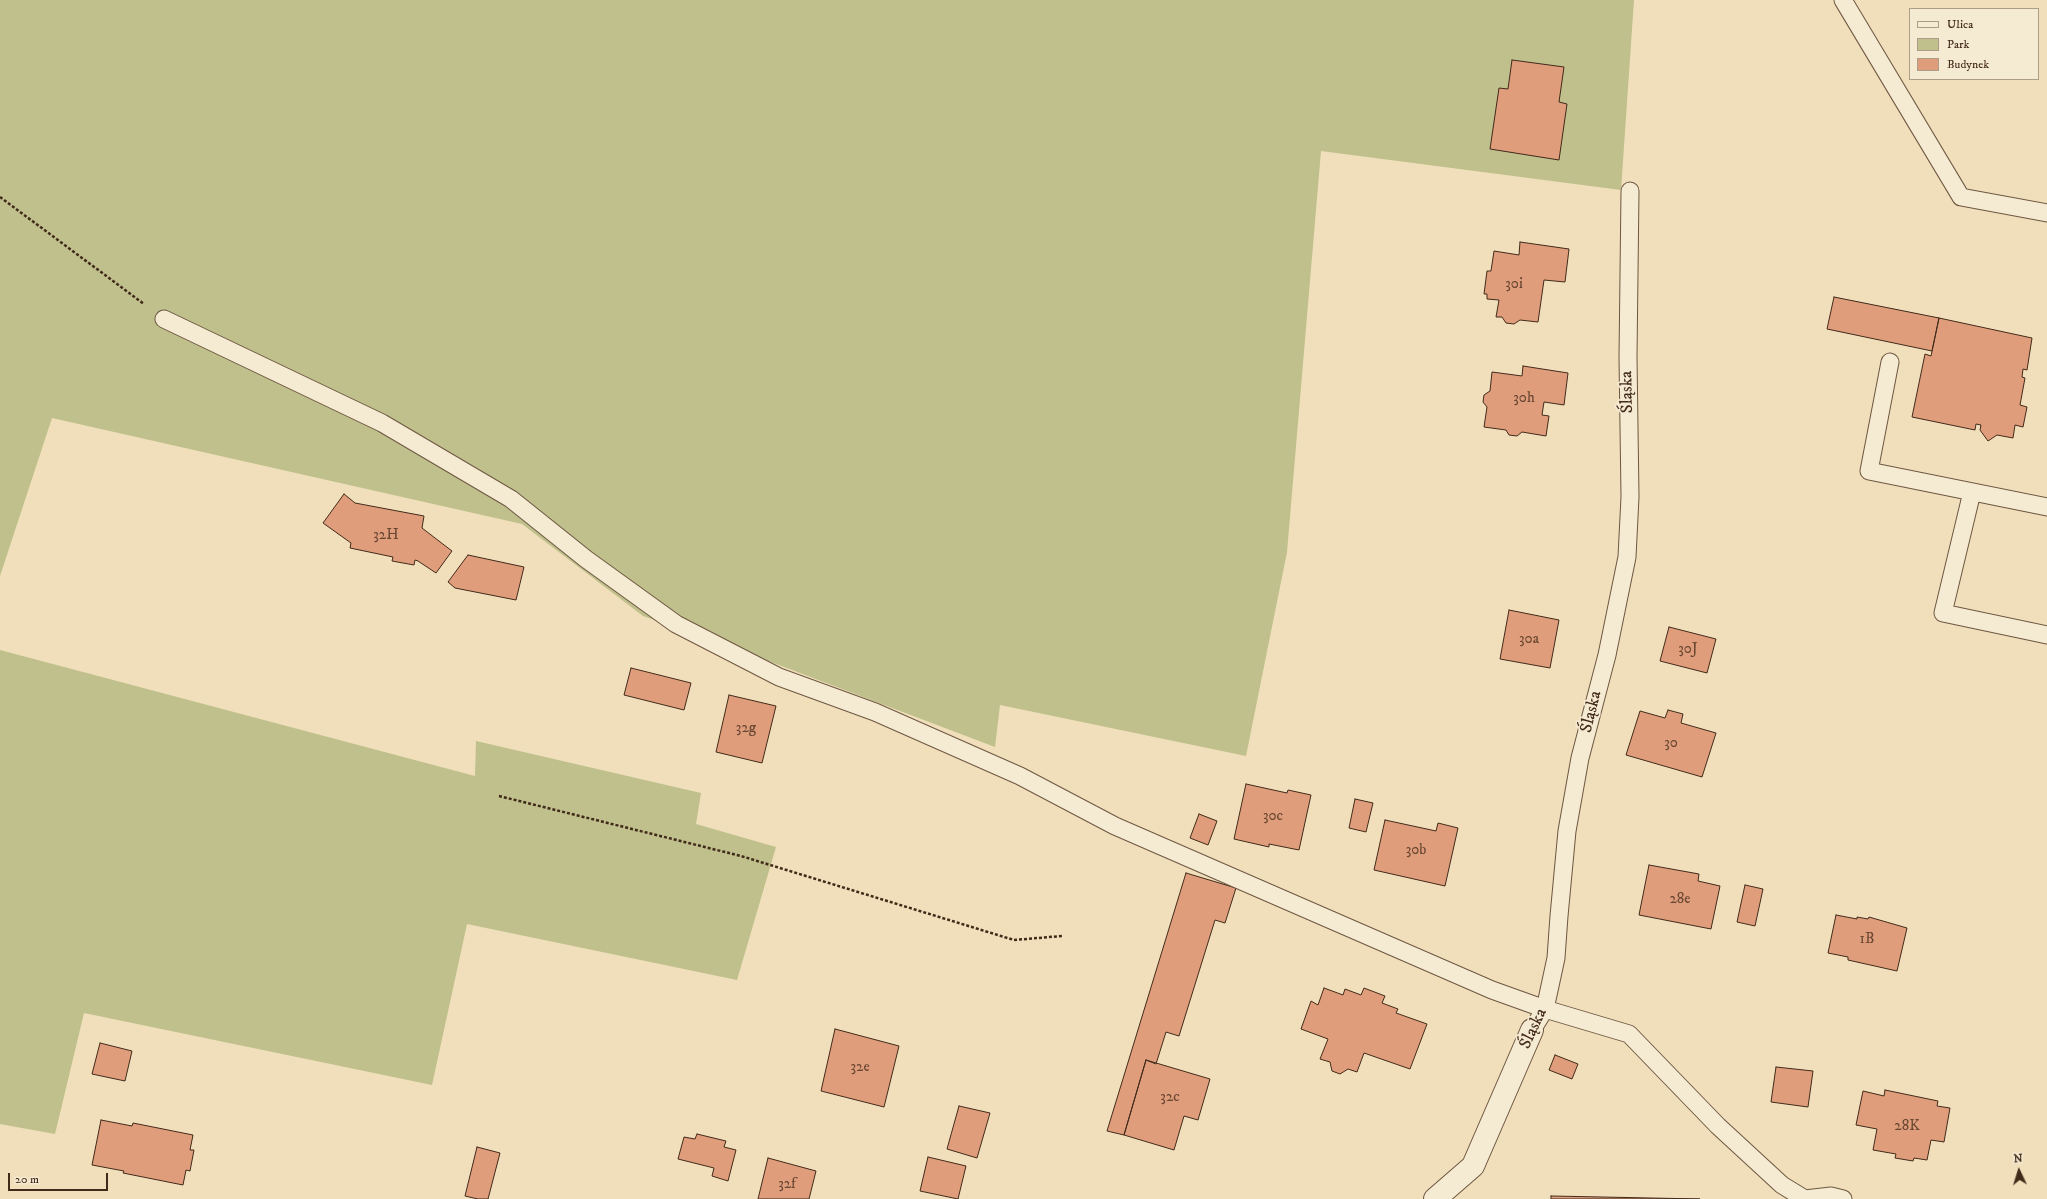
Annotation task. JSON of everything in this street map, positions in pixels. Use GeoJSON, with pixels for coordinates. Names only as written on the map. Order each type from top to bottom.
{"type":"FeatureCollection","features":[{"type":"Feature","properties":{"kind":"street","name":"Śląska"},"geometry":{"type":"LineString","coordinates":[[1435,1199],[1473,1166],[1532,1030]]}},
{"type":"Feature","properties":{"kind":"lane"},"geometry":{"type":"LineString","coordinates":[[1843,0],[1961,197],[2047,213]]}},
{"type":"Feature","properties":{"kind":"lane","name":"Śląska"},"geometry":{"type":"LineString","coordinates":[[1532,1030],[1545,1010],[1556,958],[1567,830],[1579,765],[1606,655],[1627,557],[1630,496],[1628,357],[1630,192]]}},
{"type":"Feature","properties":{"kind":"lane"},"geometry":{"type":"LineString","coordinates":[[164,319],[382,423],[510,499],[586,559],[676,624],[779,678],[875,712],[1020,776],[1122,829],[1492,990],[1545,1010],[1629,1034],[1718,1126],[1782,1185],[1805,1199],[1831,1196],[1843,1199]]}},
{"type":"Feature","properties":{"kind":"lane"},"geometry":{"type":"LineString","coordinates":[[1890,362],[1869,471],[2047,507]]}},
{"type":"Feature","properties":{"kind":"lane"},"geometry":{"type":"LineString","coordinates":[[1972,492],[1943,613],[2047,635]]}},
{"type":"Feature","properties":{"kind":"path"},"geometry":{"type":"LineString","coordinates":[[0,197],[164,319]]}},
{"type":"Feature","properties":{"kind":"path"},"geometry":{"type":"LineString","coordinates":[[498,796],[741,856],[1014,940],[1062,936]]}},
{"type":"Feature","properties":{"kind":"green space"},"geometry":{"type":"Polygon","coordinates":[[[0,0],[1634,0],[1621,190],[1321,151],[1287,552],[1246,756],[1000,705],[995,747],[763,659],[643,616],[522,524],[52,418],[0,576],[0,0]]]}},
{"type":"Feature","properties":{"kind":"green space"},"geometry":{"type":"Polygon","coordinates":[[[0,650],[475,776],[476,741],[701,793],[696,824],[776,847],[737,980],[467,924],[432,1085],[84,1013],[55,1134],[0,1124],[0,650]]]}},
{"type":"Feature","properties":{"kind":"building"},"geometry":{"type":"Polygon","coordinates":[[[1512,60],[1564,67],[1559,102],[1567,104],[1559,160],[1490,149],[1499,88],[1508,89],[1512,60]]]}},
{"type":"Feature","properties":{"kind":"building"},"geometry":{"type":"Polygon","coordinates":[[[1520,242],[1569,249],[1565,282],[1544,280],[1538,322],[1520,320],[1514,324],[1506,323],[1502,317],[1496,317],[1499,300],[1487,299],[1487,294],[1484,294],[1487,271],[1491,271],[1494,251],[1519,255],[1520,242]]]}},
{"type":"Feature","properties":{"kind":"building"},"geometry":{"type":"Polygon","coordinates":[[[1834,297],[1939,318],[1932,351],[1827,329],[1834,297]]]}},
{"type":"Feature","properties":{"kind":"building"},"geometry":{"type":"Polygon","coordinates":[[[1939,318],[2032,338],[2027,370],[2023,369],[2022,377],[2025,378],[2020,405],[2027,407],[2023,427],[2015,425],[2013,438],[1997,435],[1988,441],[1980,430],[1981,425],[1976,424],[1975,430],[1912,417],[1925,354],[1931,356],[1939,318]]]}},
{"type":"Feature","properties":{"kind":"building"},"geometry":{"type":"Polygon","coordinates":[[[1523,366],[1568,373],[1564,405],[1544,402],[1542,415],[1549,416],[1546,436],[1522,432],[1517,436],[1509,435],[1506,430],[1484,427],[1487,407],[1483,402],[1484,395],[1490,391],[1492,372],[1522,376],[1523,366]]]}},
{"type":"Feature","properties":{"kind":"building"},"geometry":{"type":"Polygon","coordinates":[[[344,494],[355,503],[424,516],[422,528],[452,551],[436,573],[415,560],[414,565],[392,561],[393,557],[350,548],[351,543],[323,523],[344,494]]]}},
{"type":"Feature","properties":{"kind":"building"},"geometry":{"type":"Polygon","coordinates":[[[468,555],[524,567],[516,600],[455,588],[448,582],[468,555]]]}},
{"type":"Feature","properties":{"kind":"building"},"geometry":{"type":"Polygon","coordinates":[[[1509,610],[1559,620],[1550,668],[1500,659],[1509,610]]]}},
{"type":"Feature","properties":{"kind":"building"},"geometry":{"type":"Polygon","coordinates":[[[1669,627],[1716,639],[1707,673],[1660,661],[1669,627]]]}},
{"type":"Feature","properties":{"kind":"building"},"geometry":{"type":"Polygon","coordinates":[[[631,668],[691,683],[684,710],[624,695],[631,668]]]}},
{"type":"Feature","properties":{"kind":"building"},"geometry":{"type":"Polygon","coordinates":[[[729,695],[776,706],[762,763],[716,752],[729,695]]]}},
{"type":"Feature","properties":{"kind":"building"},"geometry":{"type":"Polygon","coordinates":[[[1668,710],[1683,714],[1681,723],[1716,733],[1702,777],[1626,755],[1640,711],[1665,718],[1668,710]]]}},
{"type":"Feature","properties":{"kind":"building"},"geometry":{"type":"Polygon","coordinates":[[[1246,784],[1287,793],[1288,790],[1311,795],[1299,850],[1269,844],[1269,847],[1234,839],[1246,784]]]}},
{"type":"Feature","properties":{"kind":"building"},"geometry":{"type":"Polygon","coordinates":[[[1355,799],[1373,803],[1366,832],[1349,828],[1355,799]]]}},
{"type":"Feature","properties":{"kind":"building"},"geometry":{"type":"Polygon","coordinates":[[[1199,814],[1217,821],[1208,845],[1190,838],[1199,814]]]}},
{"type":"Feature","properties":{"kind":"building"},"geometry":{"type":"Polygon","coordinates":[[[1385,820],[1436,831],[1438,823],[1458,828],[1445,886],[1374,870],[1385,820]]]}},
{"type":"Feature","properties":{"kind":"building"},"geometry":{"type":"Polygon","coordinates":[[[1649,865],[1699,874],[1698,881],[1720,886],[1711,929],[1639,915],[1649,865]]]}},
{"type":"Feature","properties":{"kind":"building"},"geometry":{"type":"Polygon","coordinates":[[[1186,873],[1236,888],[1225,923],[1215,920],[1179,1036],[1166,1032],[1156,1064],[1146,1060],[1124,1135],[1107,1131],[1186,873]]]}},
{"type":"Feature","properties":{"kind":"building"},"geometry":{"type":"Polygon","coordinates":[[[1745,885],[1763,889],[1755,926],[1737,922],[1745,885]]]}},
{"type":"Feature","properties":{"kind":"building"},"geometry":{"type":"Polygon","coordinates":[[[1836,915],[1857,919],[1857,917],[1868,919],[1869,917],[1907,928],[1897,971],[1848,960],[1848,957],[1828,953],[1836,915]]]}},
{"type":"Feature","properties":{"kind":"building"},"geometry":{"type":"Polygon","coordinates":[[[1324,988],[1343,995],[1345,989],[1361,995],[1364,988],[1385,996],[1382,1003],[1398,1009],[1396,1013],[1427,1024],[1410,1069],[1364,1053],[1357,1072],[1348,1069],[1340,1074],[1332,1071],[1330,1062],[1320,1059],[1328,1039],[1301,1029],[1311,1001],[1318,1005],[1324,988]]]}},
{"type":"Feature","properties":{"kind":"building"},"geometry":{"type":"Polygon","coordinates":[[[835,1029],[899,1046],[884,1107],[821,1091],[835,1029]]]}},
{"type":"Feature","properties":{"kind":"building"},"geometry":{"type":"Polygon","coordinates":[[[100,1043],[132,1051],[125,1081],[92,1074],[100,1043]]]}},
{"type":"Feature","properties":{"kind":"building"},"geometry":{"type":"Polygon","coordinates":[[[1555,1055],[1578,1064],[1572,1079],[1549,1070],[1555,1055]]]}},
{"type":"Feature","properties":{"kind":"building"},"geometry":{"type":"Polygon","coordinates":[[[1146,1060],[1210,1079],[1198,1120],[1184,1116],[1174,1150],[1124,1135],[1146,1060]]]}},
{"type":"Feature","properties":{"kind":"building"},"geometry":{"type":"Polygon","coordinates":[[[1776,1067],[1813,1071],[1808,1107],[1771,1102],[1776,1067]]]}},
{"type":"Feature","properties":{"kind":"building"},"geometry":{"type":"Polygon","coordinates":[[[1885,1090],[1938,1101],[1937,1106],[1950,1108],[1944,1142],[1931,1140],[1927,1160],[1914,1158],[1913,1161],[1895,1158],[1896,1154],[1873,1150],[1877,1129],[1856,1125],[1863,1091],[1884,1096],[1885,1090]]]}},
{"type":"Feature","properties":{"kind":"building"},"geometry":{"type":"Polygon","coordinates":[[[959,1106],[990,1113],[977,1158],[947,1149],[959,1106]]]}},
{"type":"Feature","properties":{"kind":"building"},"geometry":{"type":"Polygon","coordinates":[[[101,1120],[132,1126],[133,1123],[193,1135],[190,1150],[194,1150],[190,1171],[186,1170],[183,1185],[92,1165],[101,1120]]]}},
{"type":"Feature","properties":{"kind":"building"},"geometry":{"type":"Polygon","coordinates":[[[697,1134],[726,1141],[724,1147],[736,1150],[728,1181],[712,1176],[714,1168],[678,1159],[684,1137],[695,1139],[697,1134]]]}},
{"type":"Feature","properties":{"kind":"building"},"geometry":{"type":"Polygon","coordinates":[[[477,1147],[500,1153],[488,1199],[478,1199],[465,1196],[477,1147]]]}},
{"type":"Feature","properties":{"kind":"building"},"geometry":{"type":"Polygon","coordinates":[[[928,1157],[966,1166],[958,1199],[920,1191],[928,1157]]]}},
{"type":"Feature","properties":{"kind":"building"},"geometry":{"type":"Polygon","coordinates":[[[768,1158],[816,1171],[809,1199],[758,1199],[768,1158]]]}},
{"type":"Feature","properties":{"kind":"building"},"geometry":{"type":"Polygon","coordinates":[[[1551,1196],[1700,1199],[1551,1199],[1551,1196]]]}}]}
